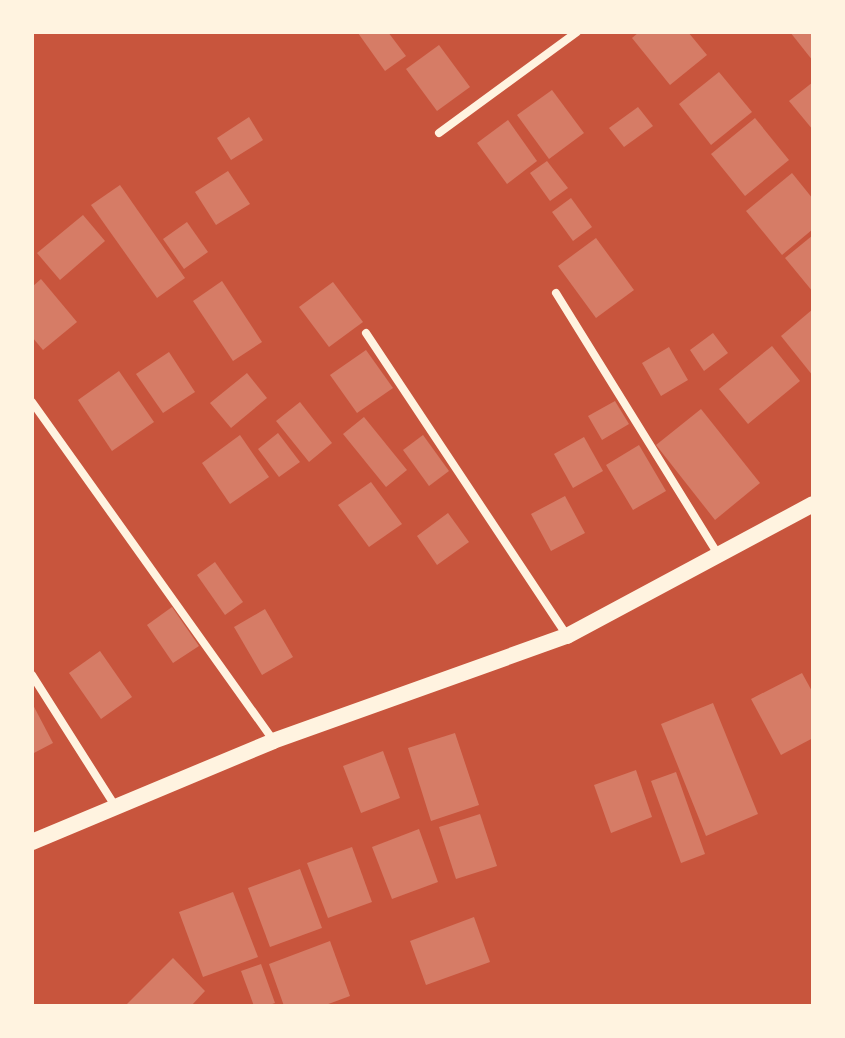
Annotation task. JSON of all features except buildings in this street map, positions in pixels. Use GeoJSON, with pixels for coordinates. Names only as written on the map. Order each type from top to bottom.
{"type":"FeatureCollection","features":[{"type":"Feature","properties":{"kind":"main road"},"geometry":{"type":"LineString","coordinates":[[32,842],[273,741],[567,636],[720,557],[813,504]]}},
{"type":"Feature","properties":{"kind":"street"},"geometry":{"type":"LineString","coordinates":[[439,133],[577,32]]}},
{"type":"Feature","properties":{"kind":"street"},"geometry":{"type":"LineString","coordinates":[[556,293],[720,557]]}},
{"type":"Feature","properties":{"kind":"street"},"geometry":{"type":"LineString","coordinates":[[366,333],[567,636]]}},
{"type":"Feature","properties":{"kind":"street"},"geometry":{"type":"LineString","coordinates":[[32,402],[273,741]]}},
{"type":"Feature","properties":{"kind":"street"},"geometry":{"type":"LineString","coordinates":[[32,675],[115,806]]}}]}
